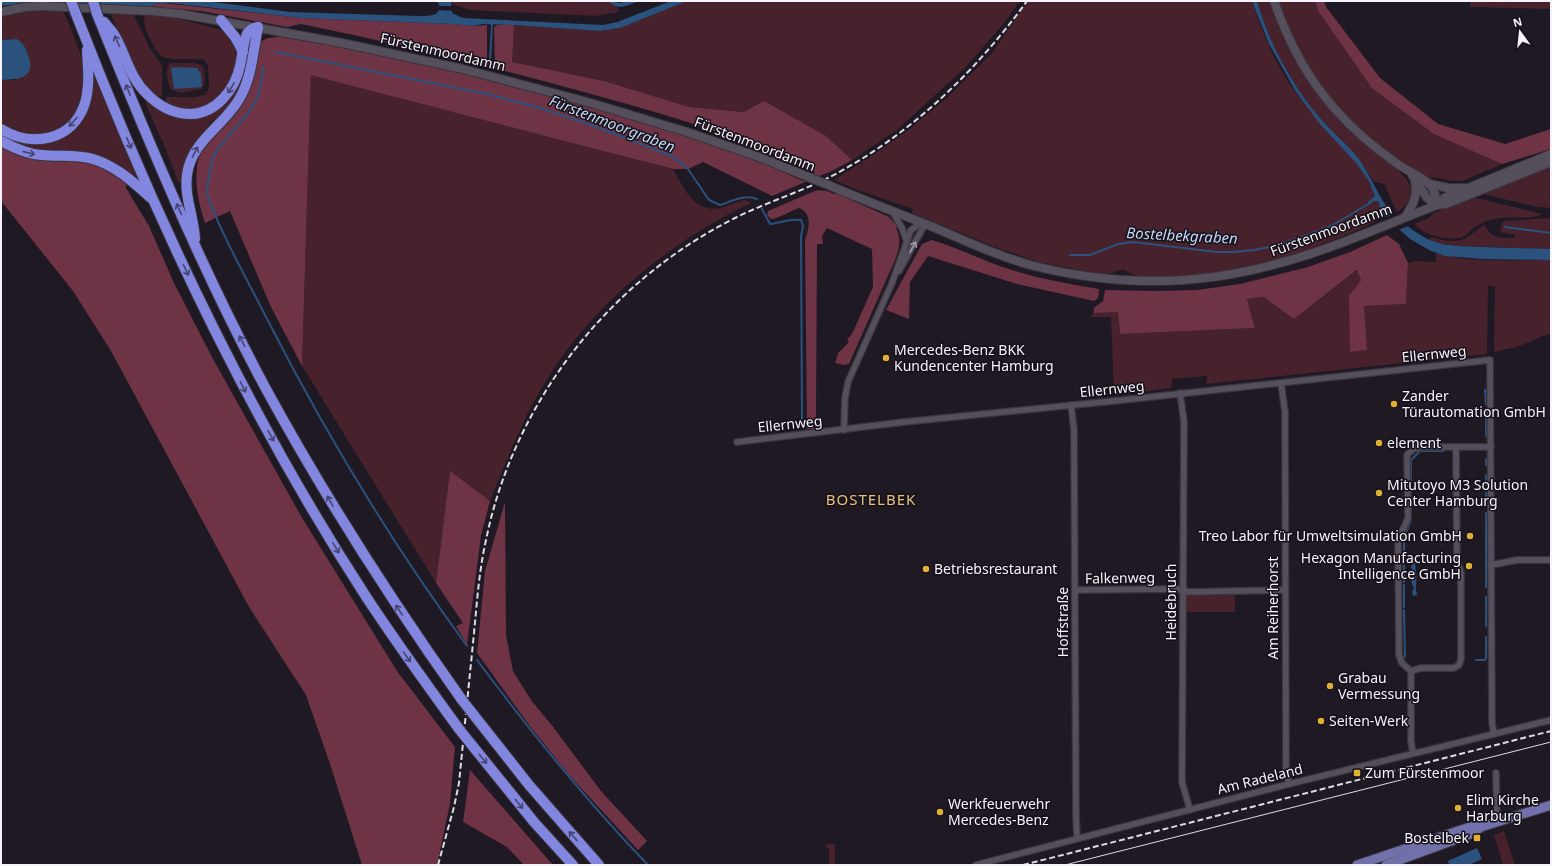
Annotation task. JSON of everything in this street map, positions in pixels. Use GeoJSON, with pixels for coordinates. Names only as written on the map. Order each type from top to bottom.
{"type":"FeatureCollection","features":[{"type":"Feature","properties":{"kind":"highway"},"geometry":{"type":"LineString","coordinates":[[71,1],[152,199],[218,337],[252,402],[304,495],[365,594],[402,650],[459,729],[534,822],[572,865]]}},
{"type":"Feature","properties":{"kind":"highway"},"geometry":{"type":"LineString","coordinates":[[92,1],[136,111],[214,286],[266,388],[321,485],[412,630],[462,700],[529,785],[599,865]]}},
{"type":"Feature","properties":{"kind":"highway"},"geometry":{"type":"LineString","coordinates":[[97,14],[115,36],[131,72],[141,88],[162,106],[177,112],[198,113],[209,109],[220,102],[229,93],[240,68],[247,35],[251,30],[258,27]]}},
{"type":"Feature","properties":{"kind":"highway"},"geometry":{"type":"LineString","coordinates":[[221,20],[235,36],[243,52]]}},
{"type":"Feature","properties":{"kind":"highway"},"geometry":{"type":"LineString","coordinates":[[196,245],[194,225],[187,193],[188,169],[198,147],[233,108],[244,91],[258,27]]}},
{"type":"Feature","properties":{"kind":"highway"},"geometry":{"type":"LineString","coordinates":[[1,129],[12,135],[36,140],[56,135],[66,130],[75,122],[85,102],[88,76],[87,42]]}},
{"type":"Feature","properties":{"kind":"highway"},"geometry":{"type":"LineString","coordinates":[[1,141],[27,153],[91,159],[106,164],[128,178],[152,199]]}},
{"type":"Feature","properties":{"kind":"main road"},"geometry":{"type":"LineString","coordinates":[[1274,1],[1286,32],[1300,60],[1322,94],[1348,123],[1370,144],[1412,176],[1430,184],[1448,188],[1470,188]]}},
{"type":"Feature","properties":{"kind":"main road","name":"Fürstenmoordamm"},"geometry":{"type":"LineString","coordinates":[[1,12],[25,7],[49,6],[152,11],[221,20],[342,42],[504,79],[718,142],[802,174],[833,188],[1003,255],[1033,265],[1081,275],[1121,280],[1182,280],[1221,276],[1270,266],[1326,248],[1380,228],[1405,217],[1416,209],[1446,204],[1551,162]]}},
{"type":"Feature","properties":{"kind":"main road","name":"Fürstenmoordamm"},"geometry":{"type":"LineString","coordinates":[[1437,205],[1444,198],[1551,154]]}},
{"type":"Feature","properties":{"kind":"main road"},"geometry":{"type":"LineString","coordinates":[[1412,176],[1427,198],[1432,203],[1437,205]]}},
{"type":"Feature","properties":{"kind":"main road"},"geometry":{"type":"LineString","coordinates":[[1412,176],[1417,190],[1416,209]]}},
{"type":"Feature","properties":{"kind":"main road"},"geometry":{"type":"LineString","coordinates":[[1430,184],[1434,191],[1437,205]]}},
{"type":"Feature","properties":{"kind":"main road"},"geometry":{"type":"LineString","coordinates":[[1386,865],[1473,833],[1481,827],[1497,821],[1551,805]]}},
{"type":"Feature","properties":{"kind":"main road"},"geometry":{"type":"LineString","coordinates":[[1357,865],[1470,827],[1481,827]]}},
{"type":"Feature","properties":{"kind":"street"},"geometry":{"type":"LineString","coordinates":[[892,211],[902,228],[907,242]]}},
{"type":"Feature","properties":{"kind":"street"},"geometry":{"type":"LineString","coordinates":[[844,430],[845,398],[848,382],[892,284],[912,228],[918,225],[926,224]]}},
{"type":"Feature","properties":{"kind":"street"},"geometry":{"type":"LineString","coordinates":[[892,284],[926,224]]}},
{"type":"Feature","properties":{"kind":"street","name":"Ellernweg"},"geometry":{"type":"LineString","coordinates":[[737,442],[904,422],[1071,406],[1490,360],[1491,447]]}},
{"type":"Feature","properties":{"kind":"street","name":"Am Reiherhorst"},"geometry":{"type":"LineString","coordinates":[[1281,383],[1284,412],[1286,770],[1289,784]]}},
{"type":"Feature","properties":{"kind":"street","name":"Heidebruch"},"geometry":{"type":"LineString","coordinates":[[1180,393],[1184,422],[1182,782],[1190,810]]}},
{"type":"Feature","properties":{"kind":"street","name":"Hoffstraße"},"geometry":{"type":"LineString","coordinates":[[1071,406],[1074,429],[1076,815],[1078,838]]}},
{"type":"Feature","properties":{"kind":"street"},"geometry":{"type":"LineString","coordinates":[[1413,753],[1410,741],[1411,671],[1402,663],[1399,655],[1398,543],[1408,517],[1407,457],[1412,450],[1418,447],[1491,447],[1492,723],[1494,734]]}},
{"type":"Feature","properties":{"kind":"street"},"geometry":{"type":"LineString","coordinates":[[1411,671],[1421,668],[1454,668],[1461,662],[1462,573],[1457,560],[1456,447]]}},
{"type":"Feature","properties":{"kind":"street"},"geometry":{"type":"LineString","coordinates":[[1491,565],[1517,560],[1551,560]]}},
{"type":"Feature","properties":{"kind":"street","name":"Falkenweg"},"geometry":{"type":"LineString","coordinates":[[1075,590],[1285,590]]}},
{"type":"Feature","properties":{"kind":"street","name":"Am Radeland"},"geometry":{"type":"LineString","coordinates":[[976,865],[1289,784],[1551,720]]}},
{"type":"Feature","properties":{"kind":"street"},"geometry":{"type":"LineString","coordinates":[[1496,773],[1497,821]]}},
{"type":"Feature","properties":{"kind":"shaded area"},"geometry":{"type":"Polygon","coordinates":[[[451,1],[609,1],[617,7],[619,12],[595,16],[470,10],[452,4],[451,1]]]}},
{"type":"Feature","properties":{"kind":"shaded area"},"geometry":{"type":"Polygon","coordinates":[[[687,1],[1020,1],[1005,22],[965,68],[897,130],[852,160],[826,136],[744,112],[689,107],[604,81],[511,62],[514,25],[600,31],[620,28],[687,1]]]}},
{"type":"Feature","properties":{"kind":"shaded area"},"geometry":{"type":"Polygon","coordinates":[[[1028,1],[1252,1],[1265,37],[1283,74],[1297,94],[1352,155],[1375,194],[1374,198],[1368,202],[1369,205],[1374,201],[1378,201],[1382,214],[1375,222],[1341,237],[1290,256],[1213,273],[1138,277],[1124,270],[1119,270],[1114,273],[1099,274],[1039,262],[998,248],[912,213],[913,209],[855,189],[834,180],[907,131],[947,98],[992,53],[1028,1]]]}},
{"type":"Feature","properties":{"kind":"shaded area"},"geometry":{"type":"Polygon","coordinates":[[[1257,1],[1270,1],[1280,30],[1294,57],[1332,110],[1358,138],[1392,164],[1408,182],[1411,191],[1409,199],[1407,203],[1397,212],[1384,184],[1374,182],[1356,157],[1321,119],[1300,93],[1275,48],[1257,1]]]}},
{"type":"Feature","properties":{"kind":"shaded area"},"geometry":{"type":"Polygon","coordinates":[[[1277,1],[1324,1],[1326,7],[1380,78],[1438,124],[1505,144],[1502,164],[1463,181],[1452,181],[1433,177],[1432,179],[1392,156],[1340,111],[1326,93],[1312,74],[1297,48],[1277,1]]]}},
{"type":"Feature","properties":{"kind":"shaded area"},"geometry":{"type":"Polygon","coordinates":[[[1315,1],[1324,1],[1326,7],[1380,78],[1438,124],[1505,144],[1551,129],[1551,149],[1502,164],[1434,134],[1372,88],[1319,12],[1315,1]]]}},
{"type":"Feature","properties":{"kind":"shaded area"},"geometry":{"type":"Polygon","coordinates":[[[1471,1],[1551,1],[1551,9],[1470,7],[1471,1]]]}},
{"type":"Feature","properties":{"kind":"shaded area"},"geometry":{"type":"Polygon","coordinates":[[[163,3],[302,18],[474,26],[487,25],[487,61],[495,64],[494,27],[497,25],[514,25],[512,62],[604,81],[689,107],[744,112],[764,101],[826,136],[852,160],[834,170],[772,196],[703,162],[688,169],[673,169],[311,75],[302,366],[271,307],[230,211],[205,223],[197,191],[197,169],[202,149],[208,139],[227,119],[258,45],[266,39],[272,37],[282,37],[373,53],[439,67],[567,100],[703,141],[750,157],[803,181],[815,172],[751,144],[693,124],[656,112],[513,73],[443,55],[301,24],[287,27],[201,11],[152,7],[154,4],[163,3]]]}},
{"type":"Feature","properties":{"kind":"shaded area"},"geometry":{"type":"Polygon","coordinates":[[[63,10],[83,64],[84,86],[79,106],[74,115],[67,122],[47,133],[29,134],[1,122],[1,80],[15,80],[17,39],[1,40],[1,16],[22,11],[63,10]]]}},
{"type":"Feature","properties":{"kind":"shaded area"},"geometry":{"type":"Polygon","coordinates":[[[110,12],[133,14],[150,48],[162,66],[162,96],[158,98],[141,79],[129,58],[110,12]]]}},
{"type":"Feature","properties":{"kind":"shaded area"},"geometry":{"type":"Polygon","coordinates":[[[144,14],[170,17],[210,27],[225,32],[233,40],[237,47],[237,58],[231,82],[223,94],[208,105],[200,108],[183,108],[166,102],[166,97],[196,97],[206,94],[209,87],[208,65],[203,59],[171,59],[162,57],[155,49],[145,28],[144,14]]]}},
{"type":"Feature","properties":{"kind":"shaded area"},"geometry":{"type":"Polygon","coordinates":[[[247,49],[250,50],[240,90],[225,111],[210,123],[195,143],[183,182],[178,182],[168,154],[145,101],[164,113],[180,117],[217,108],[247,49]]]}},
{"type":"Feature","properties":{"kind":"shaded area"},"geometry":{"type":"Polygon","coordinates":[[[195,63],[201,65],[205,77],[202,89],[181,93],[171,90],[167,70],[169,64],[195,63]]]}},
{"type":"Feature","properties":{"kind":"shaded area"},"geometry":{"type":"Polygon","coordinates":[[[93,73],[139,183],[117,165],[103,157],[92,154],[25,148],[1,136],[1,131],[20,140],[71,130],[93,73]]]}},
{"type":"Feature","properties":{"kind":"shaded area"},"geometry":{"type":"Polygon","coordinates":[[[311,74],[673,169],[691,198],[703,207],[711,209],[720,208],[744,200],[752,203],[723,217],[667,253],[640,274],[591,321],[570,346],[551,373],[533,403],[503,468],[490,501],[450,472],[436,583],[302,366],[311,74]]]}},
{"type":"Feature","properties":{"kind":"shaded area"},"geometry":{"type":"Polygon","coordinates":[[[1,145],[98,163],[126,181],[126,188],[149,226],[174,283],[213,359],[301,516],[397,671],[455,747],[450,804],[437,865],[362,865],[331,767],[306,695],[249,607],[111,351],[73,291],[1,201],[1,145]]]}},
{"type":"Feature","properties":{"kind":"shaded area"},"geometry":{"type":"Polygon","coordinates":[[[1551,167],[1551,208],[1537,207],[1483,194],[1485,190],[1551,167]]]}},
{"type":"Feature","properties":{"kind":"shaded area"},"geometry":{"type":"Polygon","coordinates":[[[817,190],[827,191],[834,194],[836,193],[889,217],[898,227],[896,228],[899,237],[899,244],[895,260],[849,364],[843,365],[835,363],[838,353],[849,342],[847,340],[853,332],[873,287],[872,249],[827,228],[822,236],[823,244],[817,244],[816,417],[814,429],[807,429],[805,240],[809,222],[806,214],[799,208],[774,219],[771,219],[767,215],[768,211],[817,190]]]}},
{"type":"Feature","properties":{"kind":"shaded area"},"geometry":{"type":"Polygon","coordinates":[[[1473,197],[1542,214],[1533,217],[1497,218],[1478,225],[1463,237],[1451,239],[1430,234],[1418,228],[1414,224],[1429,218],[1434,213],[1473,197]]]}},
{"type":"Feature","properties":{"kind":"shaded area"},"geometry":{"type":"Polygon","coordinates":[[[1551,218],[1551,249],[1456,246],[1429,240],[1431,237],[1448,241],[1462,240],[1485,225],[1490,233],[1497,237],[1515,238],[1515,235],[1500,231],[1502,223],[1505,221],[1551,218]]]}},
{"type":"Feature","properties":{"kind":"shaded area"},"geometry":{"type":"Polygon","coordinates":[[[1387,235],[1399,244],[1408,263],[1406,304],[1364,306],[1367,350],[1350,352],[1349,296],[1361,280],[1357,270],[1294,319],[1264,297],[1247,299],[1255,328],[1120,334],[1118,312],[1094,313],[1094,308],[1103,301],[1105,290],[1197,290],[1240,284],[1308,267],[1350,252],[1387,235]]]}},
{"type":"Feature","properties":{"kind":"shaded area"},"geometry":{"type":"Polygon","coordinates":[[[932,240],[1020,273],[1099,289],[1098,298],[1094,301],[1017,284],[928,256],[910,282],[909,319],[886,310],[922,244],[932,240]]]}},
{"type":"Feature","properties":{"kind":"shaded area"},"geometry":{"type":"Polygon","coordinates":[[[1436,253],[1477,260],[1551,260],[1551,333],[1517,347],[1494,352],[1495,286],[1488,286],[1487,354],[1206,384],[1207,376],[1172,379],[1171,388],[1114,395],[1111,317],[1090,317],[1094,313],[1118,312],[1120,334],[1255,328],[1247,299],[1264,297],[1294,319],[1358,270],[1361,280],[1350,352],[1366,350],[1364,306],[1406,304],[1408,263],[1415,261],[1436,262],[1436,253]]]}},
{"type":"Feature","properties":{"kind":"shaded area"},"geometry":{"type":"Polygon","coordinates":[[[450,471],[490,501],[481,536],[467,645],[456,626],[463,623],[436,583],[450,471]]]}},
{"type":"Feature","properties":{"kind":"shaded area"},"geometry":{"type":"Polygon","coordinates":[[[505,502],[506,635],[513,671],[531,700],[601,791],[647,841],[638,850],[569,775],[529,725],[477,653],[485,571],[505,502]]]}},
{"type":"Feature","properties":{"kind":"shaded area"},"geometry":{"type":"Polygon","coordinates":[[[1191,593],[1235,593],[1235,612],[1187,612],[1187,596],[1191,593]]]}},
{"type":"Feature","properties":{"kind":"shaded area"},"geometry":{"type":"Polygon","coordinates":[[[470,770],[553,865],[524,865],[507,847],[463,822],[470,770]]]}},
{"type":"Feature","properties":{"kind":"shaded area"},"geometry":{"type":"Polygon","coordinates":[[[1504,831],[1515,865],[1503,865],[1494,835],[1504,831]]]}},
{"type":"Feature","properties":{"kind":"shaded area"},"geometry":{"type":"Polygon","coordinates":[[[826,844],[835,844],[835,865],[829,865],[829,849],[826,848],[826,844]]]}},
{"type":"Feature","properties":{"kind":"water"},"geometry":{"type":"Polygon","coordinates":[[[123,1],[206,1],[290,12],[430,16],[436,14],[439,4],[437,2],[427,1],[451,1],[452,13],[463,18],[603,25],[617,22],[671,1],[687,1],[620,28],[600,31],[514,25],[482,24],[474,26],[302,18],[170,3],[154,4],[152,7],[123,6],[123,1]]]}},
{"type":"Feature","properties":{"kind":"water"},"geometry":{"type":"Polygon","coordinates":[[[609,1],[620,3],[626,1],[639,1],[620,7],[609,1]]]}},
{"type":"Feature","properties":{"kind":"water"},"geometry":{"type":"Polygon","coordinates":[[[1252,1],[1257,1],[1268,32],[1282,63],[1300,92],[1320,118],[1358,158],[1387,207],[1401,221],[1419,234],[1436,242],[1462,246],[1551,249],[1551,260],[1483,259],[1445,256],[1431,251],[1410,239],[1382,214],[1378,201],[1374,201],[1369,205],[1368,202],[1375,196],[1369,181],[1357,164],[1320,124],[1296,92],[1269,44],[1252,1]]]}},
{"type":"Feature","properties":{"kind":"water"},"geometry":{"type":"Polygon","coordinates":[[[17,39],[27,52],[30,70],[27,74],[19,78],[1,80],[1,40],[17,39]]]}},
{"type":"Feature","properties":{"kind":"water"},"geometry":{"type":"Polygon","coordinates":[[[171,68],[197,68],[201,74],[202,87],[174,89],[171,68]]]}},
{"type":"Feature","properties":{"kind":"water"},"geometry":{"type":"Polygon","coordinates":[[[1413,562],[1415,563],[1417,595],[1413,596],[1412,591],[1414,589],[1411,581],[1414,575],[1411,567],[1413,562]]]}},
{"type":"Feature","properties":{"kind":"water"},"geometry":{"type":"Polygon","coordinates":[[[1477,848],[1482,859],[1469,865],[1449,865],[1448,861],[1477,848]]]}},
{"type":"Feature","properties":{"kind":"pier"},"geometry":{"type":"Polygon","coordinates":[[[438,6],[454,6],[454,11],[437,10],[438,6]]]}},
{"type":"Feature","properties":{"kind":"pier"},"geometry":{"type":"Polygon","coordinates":[[[1396,213],[1411,225],[1398,230],[1384,218],[1396,213]]]}},
{"type":"Feature","properties":{"kind":"waterway"},"geometry":{"type":"LineString","coordinates":[[1,2],[27,1]]}},
{"type":"Feature","properties":{"kind":"waterway"},"geometry":{"type":"LineString","coordinates":[[69,1],[133,3],[146,1]]}},
{"type":"Feature","properties":{"kind":"waterway"},"geometry":{"type":"LineString","coordinates":[[490,62],[492,23]]}},
{"type":"Feature","properties":{"kind":"waterway","name":"Fürstenmoorgraben"},"geometry":{"type":"LineString","coordinates":[[276,52],[487,94],[540,108],[594,126],[672,156],[688,169],[709,200],[720,205],[748,197],[757,199]]}},
{"type":"Feature","properties":{"kind":"waterway"},"geometry":{"type":"LineString","coordinates":[[263,67],[257,98],[253,106],[221,145],[213,158],[207,185],[209,200],[221,230],[287,358],[359,485],[411,566],[467,646]]}},
{"type":"Feature","properties":{"kind":"waterway","name":"Bostelbekgraben"},"geometry":{"type":"LineString","coordinates":[[1070,255],[1090,255],[1118,244],[1133,242],[1217,252],[1254,250],[1280,245],[1333,225],[1370,203]]}},
{"type":"Feature","properties":{"kind":"waterway","name":"Fürstenmoorgraben"},"geometry":{"type":"LineString","coordinates":[[762,209],[770,224],[789,220],[801,220],[803,226],[801,237],[802,419]]}},
{"type":"Feature","properties":{"kind":"waterway"},"geometry":{"type":"LineString","coordinates":[[1505,227],[1551,233]]}},
{"type":"Feature","properties":{"kind":"waterway"},"geometry":{"type":"LineString","coordinates":[[1485,390],[1486,404]]}},
{"type":"Feature","properties":{"kind":"waterway"},"geometry":{"type":"LineString","coordinates":[[1486,411],[1486,436]]}},
{"type":"Feature","properties":{"kind":"waterway"},"geometry":{"type":"LineString","coordinates":[[1411,491],[1411,460],[1420,451],[1444,451]]}},
{"type":"Feature","properties":{"kind":"waterway"},"geometry":{"type":"LineString","coordinates":[[1486,459],[1486,465]]}},
{"type":"Feature","properties":{"kind":"waterway"},"geometry":{"type":"LineString","coordinates":[[1486,475],[1486,485]]}},
{"type":"Feature","properties":{"kind":"waterway"},"geometry":{"type":"LineString","coordinates":[[1486,493],[1486,504]]}},
{"type":"Feature","properties":{"kind":"waterway"},"geometry":{"type":"LineString","coordinates":[[1411,499],[1411,513]]}},
{"type":"Feature","properties":{"kind":"waterway"},"geometry":{"type":"LineString","coordinates":[[1486,513],[1486,587]]}},
{"type":"Feature","properties":{"kind":"waterway"},"geometry":{"type":"LineString","coordinates":[[1404,550],[1404,538],[1411,520]]}},
{"type":"Feature","properties":{"kind":"waterway"},"geometry":{"type":"LineString","coordinates":[[1404,554],[1404,582]]}},
{"type":"Feature","properties":{"kind":"waterway"},"geometry":{"type":"LineString","coordinates":[[1404,585],[1404,607]]}},
{"type":"Feature","properties":{"kind":"waterway"},"geometry":{"type":"LineString","coordinates":[[1486,597],[1486,626]]}},
{"type":"Feature","properties":{"kind":"waterway"},"geometry":{"type":"LineString","coordinates":[[1404,610],[1405,657]]}},
{"type":"Feature","properties":{"kind":"waterway"},"geometry":{"type":"LineString","coordinates":[[1476,660],[1485,660],[1486,658],[1486,637]]}},
{"type":"Feature","properties":{"kind":"waterway"},"geometry":{"type":"LineString","coordinates":[[477,660],[559,765],[625,841],[648,865]]}},
{"type":"Feature","properties":{"kind":"tram line"},"geometry":{"type":"LineString","coordinates":[[1065,865],[1551,742]]}},
{"type":"Feature","properties":{"kind":"railway"},"geometry":{"type":"LineString","coordinates":[[438,865],[459,783],[478,586],[486,540],[500,489],[519,440],[544,394],[574,351],[608,311],[647,275],[689,244],[735,218],[826,179],[856,163],[884,144],[911,124],[961,79],[985,54],[1027,1]]}},
{"type":"Feature","properties":{"kind":"railway"},"geometry":{"type":"LineString","coordinates":[[1023,865],[1551,731]]}},
{"type":"Feature","properties":{"kind":"place","name":"Mercedes-Benz BKK Kundencenter Hamburg"},"geometry":{"type":"Point","coordinates":[886,358]}},
{"type":"Feature","properties":{"kind":"place","name":"Zander Türautomation GmbH"},"geometry":{"type":"Point","coordinates":[1394,404]}},
{"type":"Feature","properties":{"kind":"place","name":"element"},"geometry":{"type":"Point","coordinates":[1379,443]}},
{"type":"Feature","properties":{"kind":"place","name":"Mitutoyo M3 Solution Center Hamburg"},"geometry":{"type":"Point","coordinates":[1379,493]}},
{"type":"Feature","properties":{"kind":"place","name":"Treo Labor für Umweltsimulation GmbH"},"geometry":{"type":"Point","coordinates":[1470,536]}},
{"type":"Feature","properties":{"kind":"place","name":"Hexagon Manufacturing Intelligence GmbH"},"geometry":{"type":"Point","coordinates":[1469,566]}},
{"type":"Feature","properties":{"kind":"place","name":"Betriebsrestaurant"},"geometry":{"type":"Point","coordinates":[926,569]}},
{"type":"Feature","properties":{"kind":"place","name":"Grabau Vermessung"},"geometry":{"type":"Point","coordinates":[1330,686]}},
{"type":"Feature","properties":{"kind":"place","name":"Seiten-Werk"},"geometry":{"type":"Point","coordinates":[1321,721]}},
{"type":"Feature","properties":{"kind":"place","name":"Zum Fürstenmoor"},"geometry":{"type":"Point","coordinates":[1357,773]}},
{"type":"Feature","properties":{"kind":"place","name":"Elim Kirche Harburg"},"geometry":{"type":"Point","coordinates":[1458,808]}},
{"type":"Feature","properties":{"kind":"place","name":"Werkfeuerwehr Mercedes-Benz"},"geometry":{"type":"Point","coordinates":[940,812]}},
{"type":"Feature","properties":{"kind":"place","name":"Bostelbek"},"geometry":{"type":"Point","coordinates":[1477,838]}},
{"type":"Feature","properties":{"kind":"district","name":"BOSTELBEK"},"geometry":{"type":"Point","coordinates":[871,500]}}]}
